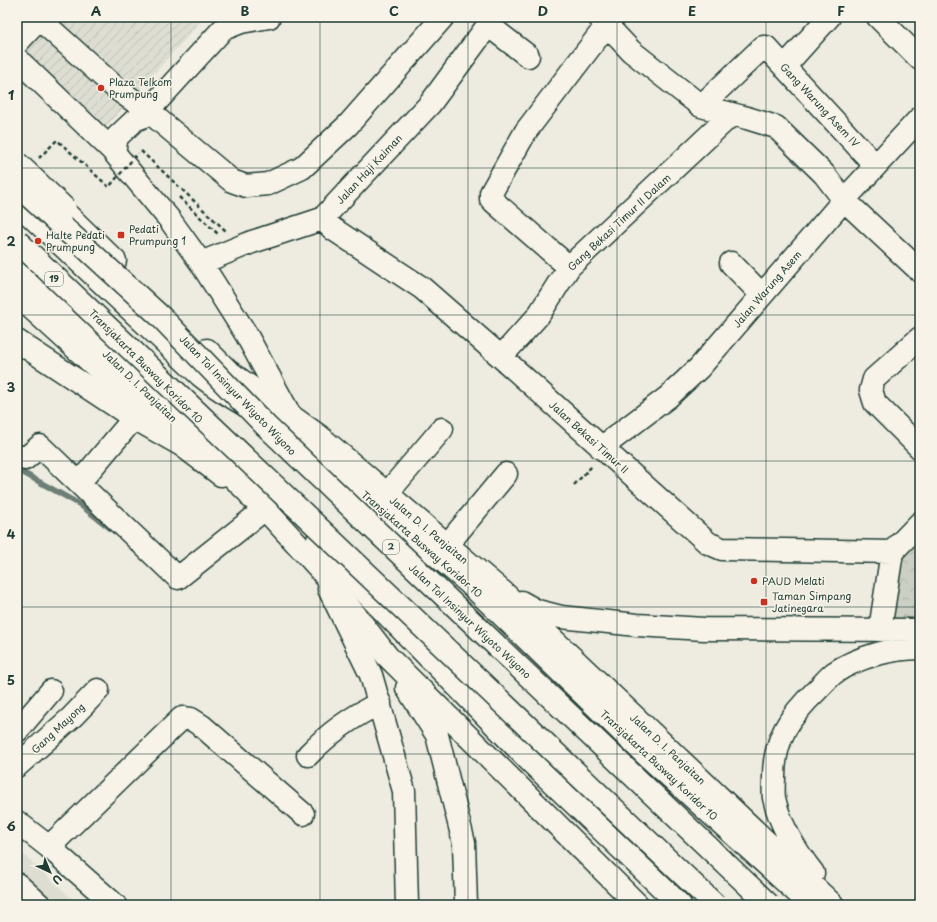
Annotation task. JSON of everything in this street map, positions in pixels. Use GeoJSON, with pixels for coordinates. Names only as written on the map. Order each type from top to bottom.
{"type":"FeatureCollection","features":[{"type":"Feature","properties":{"kind":"main road"},"geometry":{"type":"LineString","coordinates":[[114,148],[117,137],[135,120],[145,114],[223,29],[241,22],[269,17]]}},
{"type":"Feature","properties":{"kind":"main road"},"geometry":{"type":"LineString","coordinates":[[30,21],[117,89],[145,114],[232,181],[246,186],[268,184],[302,168],[348,125],[443,17]]}},
{"type":"Feature","properties":{"kind":"main road"},"geometry":{"type":"LineString","coordinates":[[784,66],[829,17]]}},
{"type":"Feature","properties":{"kind":"main road"},"geometry":{"type":"LineString","coordinates":[[878,17],[920,60]]}},
{"type":"Feature","properties":{"kind":"main road"},"geometry":{"type":"LineString","coordinates":[[569,267],[491,199],[492,193],[526,131],[606,20],[631,51],[701,106],[776,127],[824,174],[844,200],[920,271]]}},
{"type":"Feature","properties":{"kind":"main road"},"geometry":{"type":"LineString","coordinates":[[17,43],[30,29],[30,21]]}},
{"type":"Feature","properties":{"kind":"main road"},"geometry":{"type":"LineString","coordinates":[[491,21],[528,56]]}},
{"type":"Feature","properties":{"kind":"main road","name":"Jalan Haji Kaiman"},"geometry":{"type":"LineString","coordinates":[[201,263],[252,242],[322,219],[430,104],[491,21]]}},
{"type":"Feature","properties":{"kind":"main road","name":"Gang Warung Asem IV"},"geometry":{"type":"LineString","coordinates":[[701,106],[763,47],[768,48],[875,165]]}},
{"type":"Feature","properties":{"kind":"main road"},"geometry":{"type":"LineString","coordinates":[[17,58],[114,148],[162,210],[201,263],[246,334],[290,415]]}},
{"type":"Feature","properties":{"kind":"main road","name":"Gang Bekasi Timur II Dalam"},"geometry":{"type":"LineString","coordinates":[[501,357],[538,316],[569,267],[732,114]]}},
{"type":"Feature","properties":{"kind":"main road","name":"Jalan Warung Asem"},"geometry":{"type":"LineString","coordinates":[[603,450],[668,397],[688,378],[875,165],[920,118]]}},
{"type":"Feature","properties":{"kind":"main road"},"geometry":{"type":"LineString","coordinates":[[24,163],[98,241],[161,317]]}},
{"type":"Feature","properties":{"kind":"main road","name":"Jalan D. I. Panjaitan"},"geometry":{"type":"LineString","coordinates":[[24,163],[228,371],[320,436],[504,593],[833,905]]}},
{"type":"Feature","properties":{"kind":"main road","name":"Jalan Tol Insinyur Wiyoto Wiyono"},"geometry":{"type":"LineString","coordinates":[[17,185],[161,317],[295,454],[769,905]]}},
{"type":"Feature","properties":{"kind":"main road","name":"Transjakarta Busway Koridor 10"},"geometry":{"type":"LineString","coordinates":[[17,203],[212,385],[270,418],[294,434],[469,583],[642,750],[811,905]]}},
{"type":"Feature","properties":{"kind":"main road","name":"Jalan Bekasi Timur II"},"geometry":{"type":"LineString","coordinates":[[322,219],[333,229],[422,288],[708,543],[722,549],[892,552]]}},
{"type":"Feature","properties":{"kind":"main road","name":"Transjakarta Busway Koridor 10"},"geometry":{"type":"LineString","coordinates":[[17,236],[166,388],[296,515],[368,595],[532,763],[680,905]]}},
{"type":"Feature","properties":{"kind":"main road"},"geometry":{"type":"LineString","coordinates":[[17,241],[716,905]]}},
{"type":"Feature","properties":{"kind":"main road","name":"19"},"geometry":{"type":"LineString","coordinates":[[17,247],[90,310]]}},
{"type":"Feature","properties":{"kind":"main road"},"geometry":{"type":"LineString","coordinates":[[731,263],[762,295]]}},
{"type":"Feature","properties":{"kind":"main road","name":"Jalan D. I. Panjaitan"},"geometry":{"type":"LineString","coordinates":[[17,270],[152,397],[265,509],[319,568],[387,656],[638,905]]}},
{"type":"Feature","properties":{"kind":"main road"},"geometry":{"type":"LineString","coordinates":[[17,295],[183,446],[265,509],[178,578],[40,446],[25,459],[17,456]]}},
{"type":"Feature","properties":{"kind":"main road"},"geometry":{"type":"LineString","coordinates":[[920,338],[874,379],[871,390],[875,403],[920,448]]}},
{"type":"Feature","properties":{"kind":"main road"},"geometry":{"type":"LineString","coordinates":[[19,344],[134,418],[183,446]]}},
{"type":"Feature","properties":{"kind":"main road"},"geometry":{"type":"LineString","coordinates":[[79,483],[134,418]]}},
{"type":"Feature","properties":{"kind":"main road"},"geometry":{"type":"LineString","coordinates":[[396,483],[442,430]]}},
{"type":"Feature","properties":{"kind":"main road"},"geometry":{"type":"LineString","coordinates":[[447,545],[506,474]]}},
{"type":"Feature","properties":{"kind":"main road"},"geometry":{"type":"LineString","coordinates":[[880,630],[892,552],[920,523]]}},
{"type":"Feature","properties":{"kind":"main road"},"geometry":{"type":"LineString","coordinates":[[319,568],[371,675],[404,791],[407,905]]}},
{"type":"Feature","properties":{"kind":"main road"},"geometry":{"type":"LineString","coordinates":[[504,593],[537,611],[561,617],[636,625],[704,629],[920,630]]}},
{"type":"Feature","properties":{"kind":"main road"},"geometry":{"type":"LineString","coordinates":[[838,905],[802,858],[786,832],[774,797],[774,757],[781,737],[795,713],[834,673],[859,660],[902,648],[920,648]]}},
{"type":"Feature","properties":{"kind":"main road"},"geometry":{"type":"LineString","coordinates":[[387,656],[437,735],[464,843],[466,905]]}},
{"type":"Feature","properties":{"kind":"main road","name":"Gang Mayong"},"geometry":{"type":"LineString","coordinates":[[17,766],[72,717],[98,690]]}},
{"type":"Feature","properties":{"kind":"main road"},"geometry":{"type":"LineString","coordinates":[[17,731],[51,691]]}},
{"type":"Feature","properties":{"kind":"main road"},"geometry":{"type":"LineString","coordinates":[[308,755],[344,724],[360,713],[380,704]]}},
{"type":"Feature","properties":{"kind":"main road"},"geometry":{"type":"LineString","coordinates":[[49,847],[182,718],[191,719],[202,726],[303,814]]}},
{"type":"Feature","properties":{"kind":"main road"},"geometry":{"type":"LineString","coordinates":[[20,830],[49,847],[115,905]]}},
{"type":"Feature","properties":{"kind":"main road"},"geometry":{"type":"LineString","coordinates":[[17,884],[40,905]]}},
{"type":"Feature","properties":{"kind":"path"},"geometry":{"type":"LineString","coordinates":[[24,163],[57,140],[109,187],[139,152],[229,235]]}},
{"type":"Feature","properties":{"kind":"path"},"geometry":{"type":"LineString","coordinates":[[162,210],[176,195],[223,240]]}},
{"type":"Feature","properties":{"kind":"path"},"geometry":{"type":"LineString","coordinates":[[574,485],[603,450]]}},
{"type":"Feature","properties":{"kind":"shaded area","name":"Plaza Telkom Prumpung"},"geometry":{"type":"Polygon","coordinates":[[[17,17],[205,17],[105,128],[17,47],[17,17]]]}},
{"type":"Feature","properties":{"kind":"shaded area"},"geometry":{"type":"Polygon","coordinates":[[[23,854],[79,905],[17,905],[17,859],[23,854]]]}},
{"type":"Feature","properties":{"kind":"green space"},"geometry":{"type":"Polygon","coordinates":[[[920,523],[920,631],[880,630],[892,552],[920,523]]]}},
{"type":"Feature","properties":{"kind":"waterway"},"geometry":{"type":"LineString","coordinates":[[17,471],[20,471],[79,504],[115,532]]}},
{"type":"Feature","properties":{"kind":"place","name":"Plaza Telkom Prumpung"},"geometry":{"type":"Point","coordinates":[101,88]}},
{"type":"Feature","properties":{"kind":"place","name":"Pedati Prumpung 1"},"geometry":{"type":"Point","coordinates":[121,235]}},
{"type":"Feature","properties":{"kind":"place","name":"Halte Pedati Prumpung"},"geometry":{"type":"Point","coordinates":[38,241]}},
{"type":"Feature","properties":{"kind":"place","name":"PAUD Melati"},"geometry":{"type":"Point","coordinates":[754,581]}},
{"type":"Feature","properties":{"kind":"place","name":"Taman Simpang Jatinegara"},"geometry":{"type":"Point","coordinates":[764,602]}}]}
